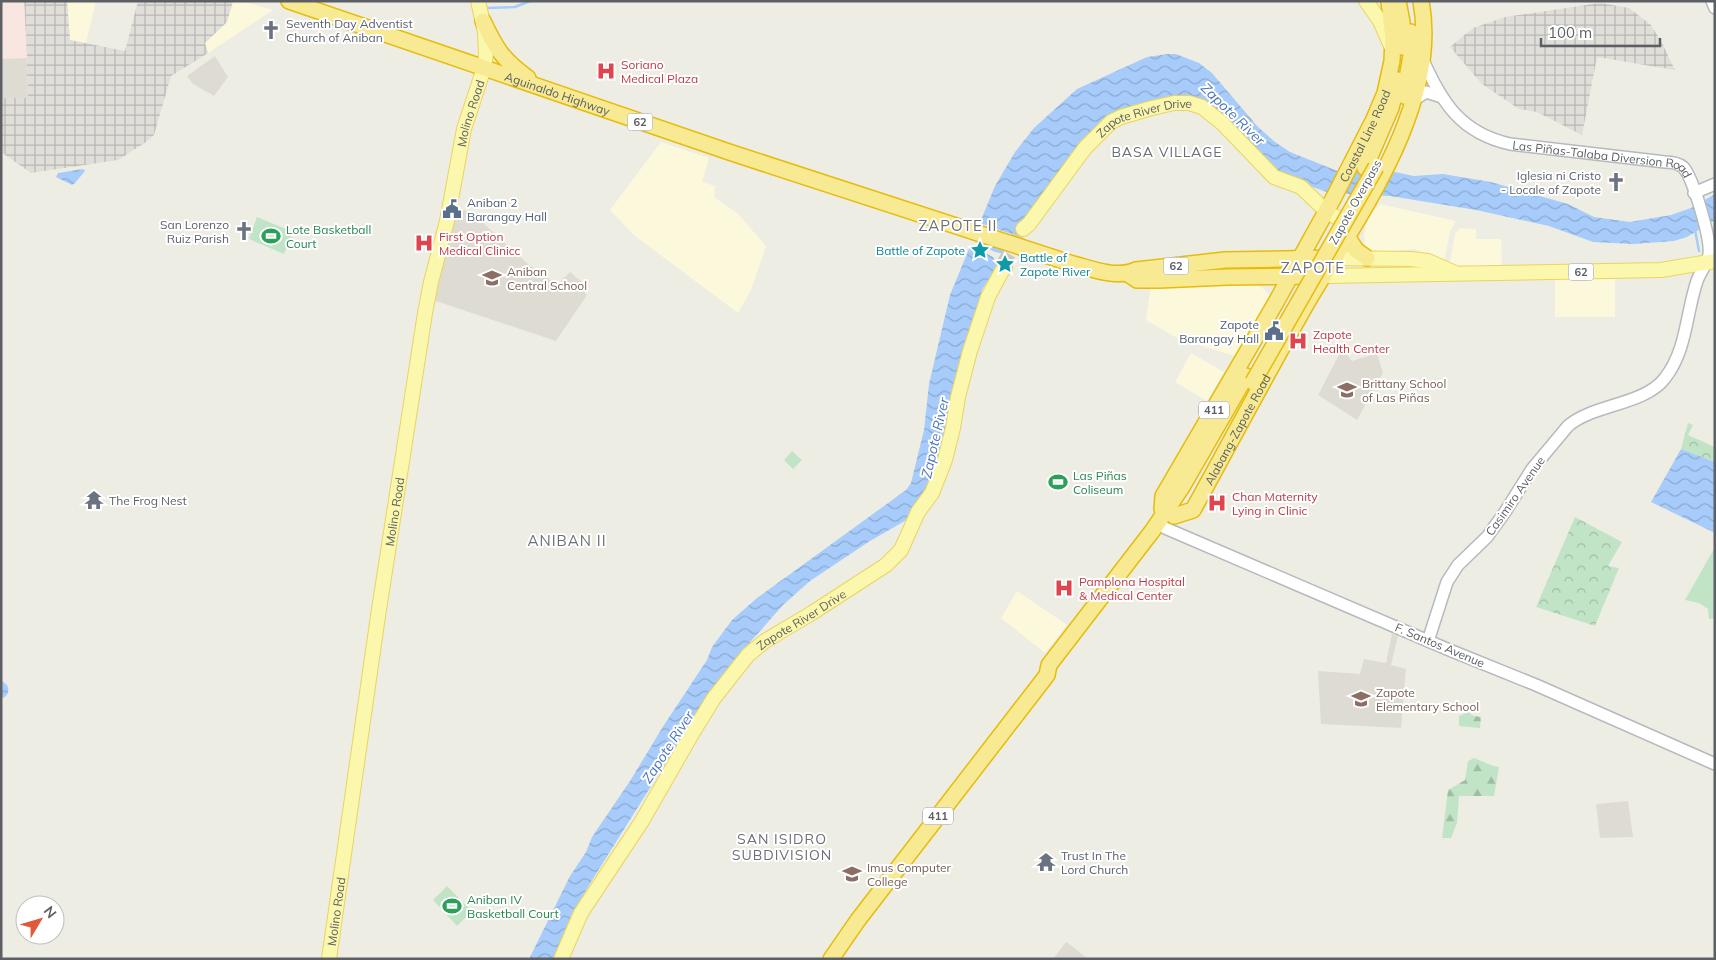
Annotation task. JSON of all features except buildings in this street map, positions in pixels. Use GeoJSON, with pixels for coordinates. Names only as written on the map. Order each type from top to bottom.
{"type":"FeatureCollection","features":[{"type":"Feature","properties":{"kind":"highway","name":"Aguinaldo Highway"},"geometry":{"type":"LineString","coordinates":[[289,1],[739,156],[1103,272],[1128,274]]}},
{"type":"Feature","properties":{"kind":"highway","name":"Coastal Line Road"},"geometry":{"type":"LineString","coordinates":[[1299,259],[1352,164],[1385,93],[1393,52],[1389,1]]}},
{"type":"Feature","properties":{"kind":"highway","name":"Zapote Overpass"},"geometry":{"type":"LineString","coordinates":[[1186,489],[1365,168],[1385,125],[1396,90],[1402,55],[1402,22],[1398,1]]}},
{"type":"Feature","properties":{"kind":"highway","name":"Zapote Overpass"},"geometry":{"type":"LineString","coordinates":[[1186,489],[1376,167],[1400,110],[1405,91],[1411,55],[1411,21],[1408,1]]}},
{"type":"Feature","properties":{"kind":"highway","name":"411"},"geometry":{"type":"LineString","coordinates":[[1334,258],[1386,167],[1404,130],[1415,99],[1423,60],[1424,31],[1420,1]]}},
{"type":"Feature","properties":{"kind":"highway"},"geometry":{"type":"LineString","coordinates":[[483,21],[495,48],[502,57],[541,88]]}},
{"type":"Feature","properties":{"kind":"highway"},"geometry":{"type":"LineString","coordinates":[[1318,226],[1323,237],[1335,244],[1347,236],[1356,250],[1368,258]]}},
{"type":"Feature","properties":{"kind":"highway","name":"62"},"geometry":{"type":"LineString","coordinates":[[1324,276],[1137,280],[1128,274],[1136,270],[1226,260],[1334,258]]}},
{"type":"Feature","properties":{"kind":"highway","name":"Alabang-Zapote Road"},"geometry":{"type":"LineString","coordinates":[[1166,521],[1193,510],[1334,258]]}},
{"type":"Feature","properties":{"kind":"highway","name":"411"},"geometry":{"type":"LineString","coordinates":[[1166,521],[1164,496],[1299,259]]}},
{"type":"Feature","properties":{"kind":"highway"},"geometry":{"type":"LineString","coordinates":[[1258,276],[1269,281],[1279,297],[1296,287],[1304,289],[1307,292],[1308,298],[1305,307]]}},
{"type":"Feature","properties":{"kind":"highway","name":"411"},"geometry":{"type":"LineString","coordinates":[[831,959],[858,920],[1046,675],[1050,665],[1148,538],[1166,521],[1186,489]]}},
{"type":"Feature","properties":{"kind":"main road","name":"Molino Road"},"geometry":{"type":"LineString","coordinates":[[329,959],[378,616],[425,313],[446,222],[464,129],[484,68],[486,43],[478,1]]}},
{"type":"Feature","properties":{"kind":"main road"},"geometry":{"type":"LineString","coordinates":[[1366,1],[1380,21],[1393,52]]}},
{"type":"Feature","properties":{"kind":"main road","name":"Zapote River Drive"},"geometry":{"type":"LineString","coordinates":[[1027,228],[1071,166],[1104,128],[1121,117],[1139,111],[1174,103],[1189,103],[1202,107],[1222,123],[1274,176],[1301,187],[1330,205],[1347,236]]}},
{"type":"Feature","properties":{"kind":"main road","name":"62"},"geometry":{"type":"LineString","coordinates":[[1334,258],[1421,260],[1456,274]]}},
{"type":"Feature","properties":{"kind":"main road","name":"62"},"geometry":{"type":"LineString","coordinates":[[1324,276],[1661,270],[1710,262]]}},
{"type":"Feature","properties":{"kind":"main road","name":"Zapote River Drive"},"geometry":{"type":"LineString","coordinates":[[561,959],[581,914],[642,821],[693,732],[720,691],[748,655],[765,641],[812,613],[886,564],[901,550],[918,512],[932,493],[945,460],[970,351],[988,297],[1003,268]]}},
{"type":"Feature","properties":{"kind":"street"},"geometry":{"type":"LineString","coordinates":[[1712,1],[1715,8]]}},
{"type":"Feature","properties":{"kind":"street","name":"Las Piñas-Talaba Diversion Road"},"geometry":{"type":"LineString","coordinates":[[1423,60],[1433,83],[1465,125],[1493,139],[1520,145],[1680,165],[1686,171],[1708,230],[1710,262]]}},
{"type":"Feature","properties":{"kind":"street"},"geometry":{"type":"LineString","coordinates":[[1415,99],[1426,92],[1442,96]]}},
{"type":"Feature","properties":{"kind":"street"},"geometry":{"type":"LineString","coordinates":[[1696,197],[1715,184]]}},
{"type":"Feature","properties":{"kind":"street","name":"Casimiro Avenue"},"geometry":{"type":"LineString","coordinates":[[1428,641],[1447,582],[1452,574],[1458,565],[1487,537],[1532,469],[1568,426],[1585,415],[1649,392],[1665,379],[1681,348],[1696,283],[1710,262]]}},
{"type":"Feature","properties":{"kind":"street","name":"F. Santos Avenue"},"geometry":{"type":"LineString","coordinates":[[1166,521],[1319,593],[1428,641],[1536,685],[1715,764]]}},
{"type":"Feature","properties":{"kind":"shaded area"},"geometry":{"type":"Polygon","coordinates":[[[1,1],[24,1],[28,98],[1,98],[1,1]]]}},
{"type":"Feature","properties":{"kind":"shaded area"},"geometry":{"type":"Polygon","coordinates":[[[1,1],[24,1],[27,58],[1,59],[1,1]]]}},
{"type":"Feature","properties":{"kind":"shaded area"},"geometry":{"type":"Polygon","coordinates":[[[24,1],[67,1],[70,40],[125,51],[138,1],[233,1],[227,22],[205,43],[208,53],[171,76],[154,135],[146,142],[118,160],[31,173],[1,152],[1,98],[28,98],[24,1]]]}},
{"type":"Feature","properties":{"kind":"shaded area"},"geometry":{"type":"Polygon","coordinates":[[[67,1],[96,1],[86,43],[70,40],[67,1]]]}},
{"type":"Feature","properties":{"kind":"shaded area"},"geometry":{"type":"Polygon","coordinates":[[[233,1],[242,1],[273,10],[208,53],[205,43],[227,22],[233,1]]]}},
{"type":"Feature","properties":{"kind":"shaded area"},"geometry":{"type":"Polygon","coordinates":[[[1600,3],[1629,8],[1651,25],[1675,70],[1597,57],[1582,135],[1537,112],[1519,109],[1482,84],[1450,47],[1473,28],[1505,17],[1600,3]]]}},
{"type":"Feature","properties":{"kind":"shaded area"},"geometry":{"type":"Polygon","coordinates":[[[215,56],[228,77],[214,96],[193,84],[187,76],[215,56]]]}},
{"type":"Feature","properties":{"kind":"shaded area"},"geometry":{"type":"Polygon","coordinates":[[[661,142],[709,158],[702,182],[715,186],[714,197],[738,214],[766,246],[751,290],[738,313],[635,236],[610,210],[661,142]]]}},
{"type":"Feature","properties":{"kind":"shaded area"},"geometry":{"type":"Polygon","coordinates":[[[1380,204],[1456,221],[1450,231],[1444,262],[1414,249],[1380,252],[1365,251],[1364,234],[1370,213],[1380,204]]]}},
{"type":"Feature","properties":{"kind":"shaded area","name":"Aniban Central School"},"geometry":{"type":"Polygon","coordinates":[[[458,209],[464,210],[479,219],[528,264],[557,285],[570,272],[588,287],[585,293],[587,295],[556,341],[430,299],[448,230],[458,209]]]}},
{"type":"Feature","properties":{"kind":"shaded area"},"geometry":{"type":"Polygon","coordinates":[[[1460,228],[1476,229],[1476,239],[1501,239],[1502,266],[1449,267],[1455,234],[1460,228]]]}},
{"type":"Feature","properties":{"kind":"shaded area"},"geometry":{"type":"Polygon","coordinates":[[[1555,279],[1615,279],[1615,317],[1555,317],[1555,279]]]}},
{"type":"Feature","properties":{"kind":"shaded area"},"geometry":{"type":"Polygon","coordinates":[[[1253,284],[1261,287],[1269,294],[1269,300],[1238,357],[1179,339],[1146,320],[1151,285],[1253,284]]]}},
{"type":"Feature","properties":{"kind":"shaded area","name":"Brittany School of Las Piñas"},"geometry":{"type":"Polygon","coordinates":[[[1342,349],[1352,361],[1377,353],[1383,373],[1357,420],[1318,395],[1342,349]]]}},
{"type":"Feature","properties":{"kind":"shaded area"},"geometry":{"type":"Polygon","coordinates":[[[1191,353],[1224,372],[1207,401],[1175,382],[1191,353]]]}},
{"type":"Feature","properties":{"kind":"shaded area"},"geometry":{"type":"Polygon","coordinates":[[[1017,591],[1067,625],[1045,653],[1001,618],[1017,591]]]}},
{"type":"Feature","properties":{"kind":"shaded area","name":"Zapote Elementary School"},"geometry":{"type":"Polygon","coordinates":[[[1392,634],[1398,636],[1391,665],[1406,669],[1401,728],[1321,724],[1318,671],[1360,674],[1364,659],[1386,663],[1392,634]]]}},
{"type":"Feature","properties":{"kind":"shaded area"},"geometry":{"type":"Polygon","coordinates":[[[1628,801],[1633,837],[1600,838],[1596,804],[1628,801]]]}},
{"type":"Feature","properties":{"kind":"shaded area"},"geometry":{"type":"Polygon","coordinates":[[[1066,942],[1068,943],[1088,959],[1053,959],[1066,942]]]}},
{"type":"Feature","properties":{"kind":"green space","name":"Lote Basketball Court"},"geometry":{"type":"Polygon","coordinates":[[[257,217],[293,232],[284,254],[249,239],[257,217]]]}},
{"type":"Feature","properties":{"kind":"green space"},"geometry":{"type":"Polygon","coordinates":[[[1688,423],[1693,425],[1688,435],[1715,447],[1715,462],[1681,449],[1688,423]]]}},
{"type":"Feature","properties":{"kind":"green space"},"geometry":{"type":"Polygon","coordinates":[[[792,451],[802,460],[793,469],[784,460],[792,451]]]}},
{"type":"Feature","properties":{"kind":"green space"},"geometry":{"type":"Polygon","coordinates":[[[1575,517],[1622,542],[1608,566],[1619,568],[1595,626],[1536,607],[1575,517]]]}},
{"type":"Feature","properties":{"kind":"green space"},"geometry":{"type":"Polygon","coordinates":[[[1715,547],[1715,619],[1709,619],[1708,609],[1699,603],[1685,600],[1715,547]]]}},
{"type":"Feature","properties":{"kind":"green space"},"geometry":{"type":"Polygon","coordinates":[[[1468,712],[1474,716],[1481,717],[1480,728],[1459,726],[1459,716],[1468,712]]]}},
{"type":"Feature","properties":{"kind":"green space"},"geometry":{"type":"Polygon","coordinates":[[[1474,758],[1499,767],[1494,796],[1459,796],[1457,823],[1451,838],[1442,838],[1448,790],[1465,780],[1468,761],[1474,758]]]}},
{"type":"Feature","properties":{"kind":"green space","name":"Aniban IV Basketball Court"},"geometry":{"type":"Polygon","coordinates":[[[447,886],[472,911],[457,926],[433,900],[447,886]]]}},
{"type":"Feature","properties":{"kind":"water","name":"Zapote River"},"geometry":{"type":"Polygon","coordinates":[[[1176,54],[1199,63],[1212,73],[1258,127],[1275,142],[1290,152],[1340,172],[1395,172],[1414,176],[1443,174],[1491,182],[1568,204],[1594,217],[1630,222],[1671,215],[1691,208],[1715,194],[1715,220],[1687,237],[1674,241],[1633,244],[1593,242],[1549,226],[1476,210],[1390,196],[1329,193],[1275,172],[1208,104],[1193,97],[1170,98],[1113,115],[1021,228],[982,290],[935,477],[910,518],[870,541],[810,581],[783,605],[736,658],[675,748],[591,882],[572,914],[553,959],[529,959],[570,876],[586,852],[592,837],[707,660],[712,647],[732,620],[757,598],[906,490],[911,483],[924,430],[929,384],[950,295],[995,186],[1015,152],[1034,128],[1077,89],[1147,57],[1176,54]]]}},
{"type":"Feature","properties":{"kind":"water"},"geometry":{"type":"Polygon","coordinates":[[[83,169],[85,171],[72,185],[56,177],[58,173],[83,169]]]}},
{"type":"Feature","properties":{"kind":"water"},"geometry":{"type":"Polygon","coordinates":[[[1681,449],[1715,462],[1715,533],[1651,502],[1681,449]]]}},
{"type":"Feature","properties":{"kind":"water"},"geometry":{"type":"Polygon","coordinates":[[[1,680],[7,685],[8,693],[1,699],[1,680]]]}},
{"type":"Feature","properties":{"kind":"pier"},"geometry":{"type":"Polygon","coordinates":[[[977,222],[1014,235],[1010,249],[972,235],[977,222]]]}},
{"type":"Feature","properties":{"kind":"pier"},"geometry":{"type":"Polygon","coordinates":[[[970,238],[995,252],[1004,254],[997,263],[993,257],[968,244],[970,238]]]}},
{"type":"Feature","properties":{"kind":"waterway"},"geometry":{"type":"LineString","coordinates":[[487,8],[515,7],[530,1]]}},
{"type":"Feature","properties":{"kind":"waterway"},"geometry":{"type":"LineString","coordinates":[[1695,230],[1699,251]]}},
{"type":"Feature","properties":{"kind":"tunnel"},"geometry":{"type":"LineString","coordinates":[[1002,266],[1023,229]]}},
{"type":"Feature","properties":{"kind":"place","name":"Seventh Day Adventist Church of Aniban"},"geometry":{"type":"Point","coordinates":[271,30]}},
{"type":"Feature","properties":{"kind":"place","name":"Soriano Medical Plaza"},"geometry":{"type":"Point","coordinates":[606,71]}},
{"type":"Feature","properties":{"kind":"place","name":"Iglesia ni Cristo - Locale of Zapote"},"geometry":{"type":"Point","coordinates":[1616,182]}},
{"type":"Feature","properties":{"kind":"place","name":"Aniban 2 Barangay Hall"},"geometry":{"type":"Point","coordinates":[452,209]}},
{"type":"Feature","properties":{"kind":"place","name":"San Lorenzo Ruiz Parish"},"geometry":{"type":"Point","coordinates":[244,231]}},
{"type":"Feature","properties":{"kind":"place","name":"Lote Basketball Court"},"geometry":{"type":"Point","coordinates":[271,236]}},
{"type":"Feature","properties":{"kind":"place","name":"First Option Medical Clinicc"},"geometry":{"type":"Point","coordinates":[424,243]}},
{"type":"Feature","properties":{"kind":"place","name":"Battle of Zapote"},"geometry":{"type":"Point","coordinates":[980,250]}},
{"type":"Feature","properties":{"kind":"place","name":"Battle of Zapote River"},"geometry":{"type":"Point","coordinates":[1005,264]}},
{"type":"Feature","properties":{"kind":"place","name":"Aniban Central School"},"geometry":{"type":"Point","coordinates":[492,278]}},
{"type":"Feature","properties":{"kind":"place","name":"Zapote Barangay Hall"},"geometry":{"type":"Point","coordinates":[1274,331]}},
{"type":"Feature","properties":{"kind":"place","name":"Zapote Health Center"},"geometry":{"type":"Point","coordinates":[1298,341]}},
{"type":"Feature","properties":{"kind":"place","name":"Brittany School of Las Piñas"},"geometry":{"type":"Point","coordinates":[1347,390]}},
{"type":"Feature","properties":{"kind":"place","name":"Las Piñas Coliseum"},"geometry":{"type":"Point","coordinates":[1058,482]}},
{"type":"Feature","properties":{"kind":"place","name":"The Frog Nest"},"geometry":{"type":"Point","coordinates":[94,500]}},
{"type":"Feature","properties":{"kind":"place","name":"Chan Maternity Lying in Clinic"},"geometry":{"type":"Point","coordinates":[1217,503]}},
{"type":"Feature","properties":{"kind":"place","name":"Pamplona Hospital & Medical Center"},"geometry":{"type":"Point","coordinates":[1064,588]}},
{"type":"Feature","properties":{"kind":"place","name":"Zapote Elementary School"},"geometry":{"type":"Point","coordinates":[1361,699]}},
{"type":"Feature","properties":{"kind":"place","name":"Trust In The Lord Church"},"geometry":{"type":"Point","coordinates":[1046,862]}},
{"type":"Feature","properties":{"kind":"place","name":"Imus Computer College"},"geometry":{"type":"Point","coordinates":[852,874]}},
{"type":"Feature","properties":{"kind":"place","name":"Aniban IV Basketball Court"},"geometry":{"type":"Point","coordinates":[452,906]}},
{"type":"Feature","properties":{"kind":"district","name":"BASA VILLAGE"},"geometry":{"type":"Point","coordinates":[1167,152]}},
{"type":"Feature","properties":{"kind":"district","name":"ZAPOTE II"},"geometry":{"type":"Point","coordinates":[958,225]}},
{"type":"Feature","properties":{"kind":"district","name":"ZAPOTE"},"geometry":{"type":"Point","coordinates":[1313,267]}},
{"type":"Feature","properties":{"kind":"district","name":"ANIBAN II"},"geometry":{"type":"Point","coordinates":[567,540]}},
{"type":"Feature","properties":{"kind":"district","name":"SAN ISIDRO SUBDIVISION"},"geometry":{"type":"Point","coordinates":[782,848]}}]}
